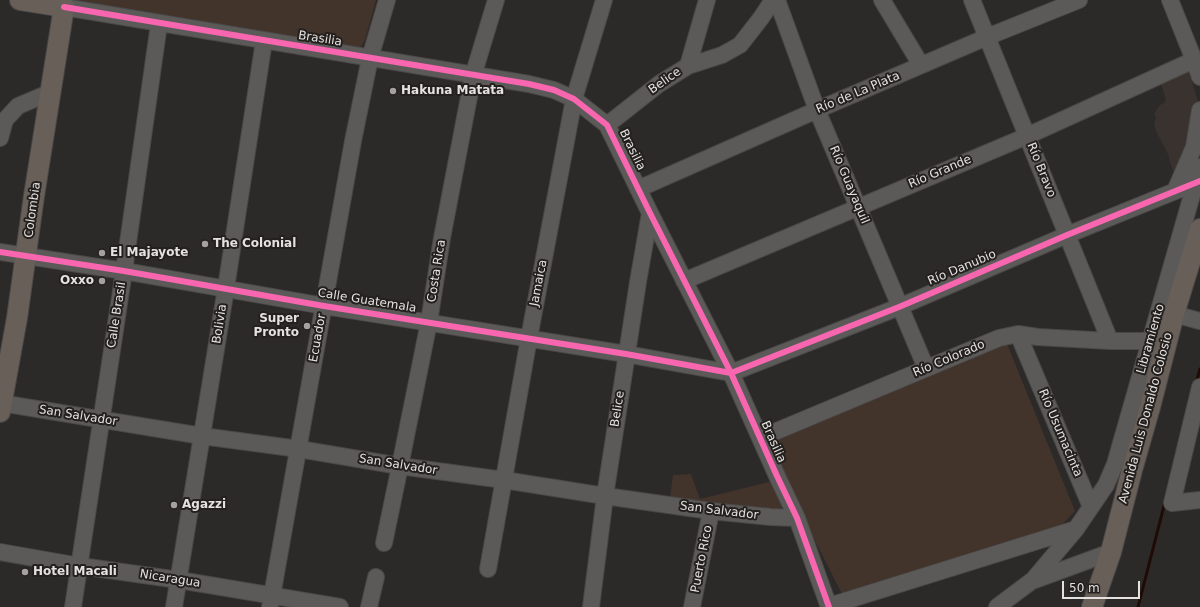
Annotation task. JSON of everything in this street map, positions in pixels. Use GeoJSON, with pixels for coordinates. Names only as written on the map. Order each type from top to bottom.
{"type":"FeatureCollection","features":[{"type":"Feature","properties":{"kind":"main road","name":"Brasilia"},"geometry":{"type":"LineString","coordinates":[[20,0],[64,7]]}},
{"type":"Feature","properties":{"kind":"main road","name":"Colombia"},"geometry":{"type":"LineString","coordinates":[[0,406],[17,318],[34,196],[64,7]]}},
{"type":"Feature","properties":{"kind":"main road","name":"Avenida Luis Donaldo Colosio"},"geometry":{"type":"LineString","coordinates":[[1092,607],[1111,552],[1174,314],[1200,229]]}},
{"type":"Feature","properties":{"kind":"street","name":"Ecuador"},"geometry":{"type":"LineString","coordinates":[[272,601],[353,141],[370,58],[387,0]]}},
{"type":"Feature","properties":{"kind":"street","name":"Costa Rica"},"geometry":{"type":"LineString","coordinates":[[384,543],[429,322],[442,238],[473,76],[496,0]]}},
{"type":"Feature","properties":{"kind":"street","name":"Jamaica"},"geometry":{"type":"LineString","coordinates":[[488,569],[529,338],[574,99],[604,0]]}},
{"type":"Feature","properties":{"kind":"street","name":"Belice"},"geometry":{"type":"LineString","coordinates":[[607,125],[659,84],[688,66],[707,0]]}},
{"type":"Feature","properties":{"kind":"street"},"geometry":{"type":"LineString","coordinates":[[688,66],[722,55],[740,45],[773,0]]}},
{"type":"Feature","properties":{"kind":"street","name":"Río Guayaquil"},"geometry":{"type":"LineString","coordinates":[[777,0],[817,110],[926,368]]}},
{"type":"Feature","properties":{"kind":"street"},"geometry":{"type":"LineString","coordinates":[[882,0],[921,65]]}},
{"type":"Feature","properties":{"kind":"street","name":"Río Bravo"},"geometry":{"type":"LineString","coordinates":[[972,0],[1110,341]]}},
{"type":"Feature","properties":{"kind":"street","name":"Río de La Plata"},"geometry":{"type":"LineString","coordinates":[[638,189],[921,65],[1079,0]]}},
{"type":"Feature","properties":{"kind":"street"},"geometry":{"type":"LineString","coordinates":[[1170,0],[1200,77]]}},
{"type":"Feature","properties":{"kind":"street","name":"Brasilia"},"geometry":{"type":"LineString","coordinates":[[64,7],[541,87],[554,90],[574,99],[607,125],[731,374],[797,518],[829,607],[1076,529]]}},
{"type":"Feature","properties":{"kind":"street","name":"Calle Brasil"},"geometry":{"type":"LineString","coordinates":[[72,607],[80,566],[159,24]]}},
{"type":"Feature","properties":{"kind":"street","name":"Bolivia"},"geometry":{"type":"LineString","coordinates":[[174,607],[226,288],[264,41]]}},
{"type":"Feature","properties":{"kind":"street","name":"Río Grande"},"geometry":{"type":"LineString","coordinates":[[684,280],[1027,136],[1194,60]]}},
{"type":"Feature","properties":{"kind":"street"},"geometry":{"type":"LineString","coordinates":[[0,138],[5,120],[18,106],[51,92]]}},
{"type":"Feature","properties":{"kind":"street"},"geometry":{"type":"LineString","coordinates":[[1175,191],[1194,147],[1200,110]]}},
{"type":"Feature","properties":{"kind":"street","name":"Libramiento"},"geometry":{"type":"LineString","coordinates":[[1091,507],[1106,485],[1116,464],[1150,341],[1198,182],[1200,167]]}},
{"type":"Feature","properties":{"kind":"street","name":"Río Danubio"},"geometry":{"type":"LineString","coordinates":[[731,374],[899,307],[1067,235],[1198,182]]}},
{"type":"Feature","properties":{"kind":"street","name":"Belice"},"geometry":{"type":"LineString","coordinates":[[591,607],[605,496],[626,354],[650,213]]}},
{"type":"Feature","properties":{"kind":"street","name":"Calle Guatemala"},"geometry":{"type":"LineString","coordinates":[[0,252],[626,354],[731,374]]}},
{"type":"Feature","properties":{"kind":"street"},"geometry":{"type":"LineString","coordinates":[[1174,314],[1200,321]]}},
{"type":"Feature","properties":{"kind":"street","name":"Río Colorado"},"geometry":{"type":"LineString","coordinates":[[760,438],[998,338],[1018,334],[1110,341],[1150,341]]}},
{"type":"Feature","properties":{"kind":"street","name":"Río Usumacinta"},"geometry":{"type":"LineString","coordinates":[[1018,334],[1091,507]]}},
{"type":"Feature","properties":{"kind":"street"},"geometry":{"type":"LineString","coordinates":[[1200,387],[1196,413],[1172,503],[1200,500]]}},
{"type":"Feature","properties":{"kind":"street","name":"San Salvador"},"geometry":{"type":"LineString","coordinates":[[0,406],[605,496],[771,517],[797,518]]}},
{"type":"Feature","properties":{"kind":"street"},"geometry":{"type":"LineString","coordinates":[[997,607],[1033,580],[1076,529],[1091,507]]}},
{"type":"Feature","properties":{"kind":"street","name":"Puerto Rico"},"geometry":{"type":"LineString","coordinates":[[692,607],[711,510]]}},
{"type":"Feature","properties":{"kind":"street","name":"Nicaragua"},"geometry":{"type":"LineString","coordinates":[[0,552],[80,566],[179,580],[272,601],[340,607]]}},
{"type":"Feature","properties":{"kind":"street"},"geometry":{"type":"LineString","coordinates":[[1033,580],[1111,552]]}},
{"type":"Feature","properties":{"kind":"street"},"geometry":{"type":"LineString","coordinates":[[369,607],[376,577]]}},
{"type":"Feature","properties":{"kind":"shaded area"},"geometry":{"type":"Polygon","coordinates":[[[62,0],[376,0],[365,40],[358,52],[62,0]]]}},
{"type":"Feature","properties":{"kind":"shaded area"},"geometry":{"type":"Polygon","coordinates":[[[1186,65],[1200,108],[1185,166],[1173,171],[1169,156],[1154,124],[1156,117],[1154,114],[1160,105],[1166,100],[1159,77],[1186,65]]]}},
{"type":"Feature","properties":{"kind":"shaded area"},"geometry":{"type":"Polygon","coordinates":[[[1005,339],[1075,511],[1061,526],[844,598],[765,442],[1005,339]]]}},
{"type":"Feature","properties":{"kind":"shaded area"},"geometry":{"type":"Polygon","coordinates":[[[691,474],[700,499],[773,481],[784,507],[766,513],[701,506],[700,501],[670,498],[673,475],[691,474]]]}},
{"type":"Feature","properties":{"kind":"waterway"},"geometry":{"type":"LineString","coordinates":[[1196,383],[1200,369]]}},
{"type":"Feature","properties":{"kind":"waterway"},"geometry":{"type":"LineString","coordinates":[[1138,607],[1165,502]]}},
{"type":"Feature","properties":{"kind":"cycle path"},"geometry":{"type":"LineString","coordinates":[[64,7],[529,84],[554,90],[574,99],[607,125],[731,373],[797,518],[829,607]]}},
{"type":"Feature","properties":{"kind":"cycle path"},"geometry":{"type":"LineString","coordinates":[[0,252],[626,354],[731,373],[899,307],[1067,235],[1200,181]]}},
{"type":"Feature","properties":{"kind":"place","name":"Hakuna Matata"},"geometry":{"type":"Point","coordinates":[393,91]}},
{"type":"Feature","properties":{"kind":"place","name":"The Colonial"},"geometry":{"type":"Point","coordinates":[205,244]}},
{"type":"Feature","properties":{"kind":"place","name":"El Majayote"},"geometry":{"type":"Point","coordinates":[102,253]}},
{"type":"Feature","properties":{"kind":"place","name":"Oxxo"},"geometry":{"type":"Point","coordinates":[102,281]}},
{"type":"Feature","properties":{"kind":"place","name":"Super Pronto"},"geometry":{"type":"Point","coordinates":[307,326]}},
{"type":"Feature","properties":{"kind":"place","name":"Agazzi"},"geometry":{"type":"Point","coordinates":[174,505]}},
{"type":"Feature","properties":{"kind":"place","name":"Hotel Macali"},"geometry":{"type":"Point","coordinates":[25,572]}}]}
